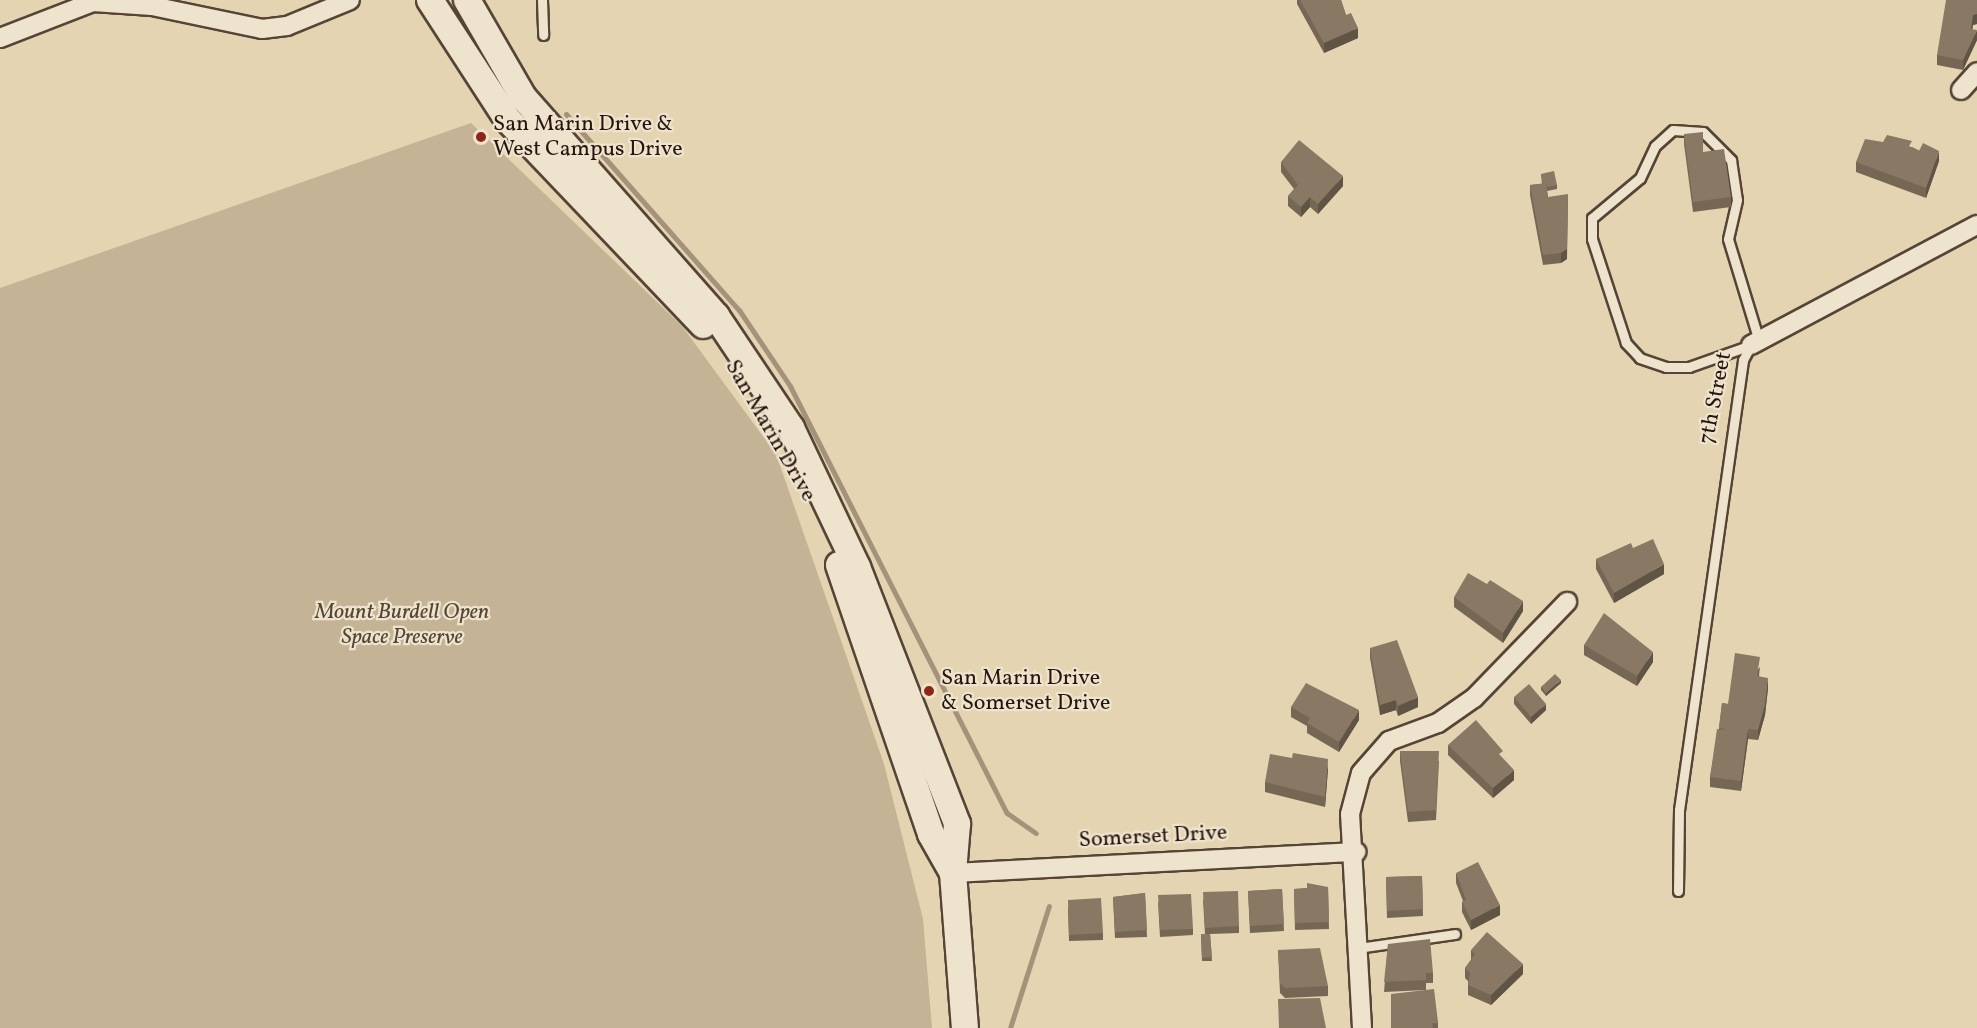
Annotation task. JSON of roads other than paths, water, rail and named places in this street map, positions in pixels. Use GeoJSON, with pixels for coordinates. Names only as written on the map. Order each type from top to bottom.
{"type":"FeatureCollection","features":[{"type":"Feature","properties":{"kind":"main road","name":"San Marin Drive"},"geometry":{"type":"LineString","coordinates":[[430,0],[508,120],[711,333],[754,394],[800,477],[840,566],[931,834],[953,873]]}},
{"type":"Feature","properties":{"kind":"main road","name":"San Marin Drive"},"geometry":{"type":"LineString","coordinates":[[467,0],[523,98],[716,316],[791,428],[857,567],[927,741],[957,824],[953,873],[965,1028]]}},
{"type":"Feature","properties":{"kind":"street"},"geometry":{"type":"LineString","coordinates":[[0,38],[93,1],[152,6],[262,29],[287,26],[350,0]]}},
{"type":"Feature","properties":{"kind":"street"},"geometry":{"type":"LineString","coordinates":[[1961,90],[1977,72]]}},
{"type":"Feature","properties":{"kind":"street","name":"7th Street"},"geometry":{"type":"LineString","coordinates":[[1755,343],[1977,225]]}},
{"type":"Feature","properties":{"kind":"street"},"geometry":{"type":"LineString","coordinates":[[1362,1028],[1356,852],[1350,814],[1361,773],[1389,741],[1438,723],[1474,698],[1567,602]]}},
{"type":"Feature","properties":{"kind":"street","name":"Somerset Drive"},"geometry":{"type":"LineString","coordinates":[[953,873],[1356,852]]}},
{"type":"Feature","properties":{"kind":"lane"},"geometry":{"type":"LineString","coordinates":[[542,0],[543,35]]}},
{"type":"Feature","properties":{"kind":"lane"},"geometry":{"type":"LineString","coordinates":[[1673,130],[1703,132],[1731,160],[1737,200],[1728,239],[1755,343],[1689,367],[1666,367],[1640,358],[1626,343],[1592,238],[1592,218],[1640,178],[1655,146],[1673,130]]}},
{"type":"Feature","properties":{"kind":"lane","name":"7th Street"},"geometry":{"type":"LineString","coordinates":[[1678,891],[1678,810],[1701,642],[1743,360],[1755,343]]}},
{"type":"Feature","properties":{"kind":"lane"},"geometry":{"type":"LineString","coordinates":[[1358,948],[1455,934]]}},
{"type":"Feature","properties":{"kind":"waterway"},"geometry":{"type":"LineString","coordinates":[[566,114],[739,310],[790,386],[1007,813],[1036,833]]}},
{"type":"Feature","properties":{"kind":"waterway"},"geometry":{"type":"LineString","coordinates":[[1010,1028],[1049,906]]}},
{"type":"Feature","properties":{"kind":"place","name":"San Marin Drive & West Campus Drive"},"geometry":{"type":"Point","coordinates":[481,137]}},
{"type":"Feature","properties":{"kind":"place","name":"San Marin Drive & Somerset Drive"},"geometry":{"type":"Point","coordinates":[929,691]}},
{"type":"Feature","properties":{"kind":"park label","name":"Mount Burdell Open Space Preserve"},"geometry":{"type":"Point","coordinates":[402,624]}}]}
